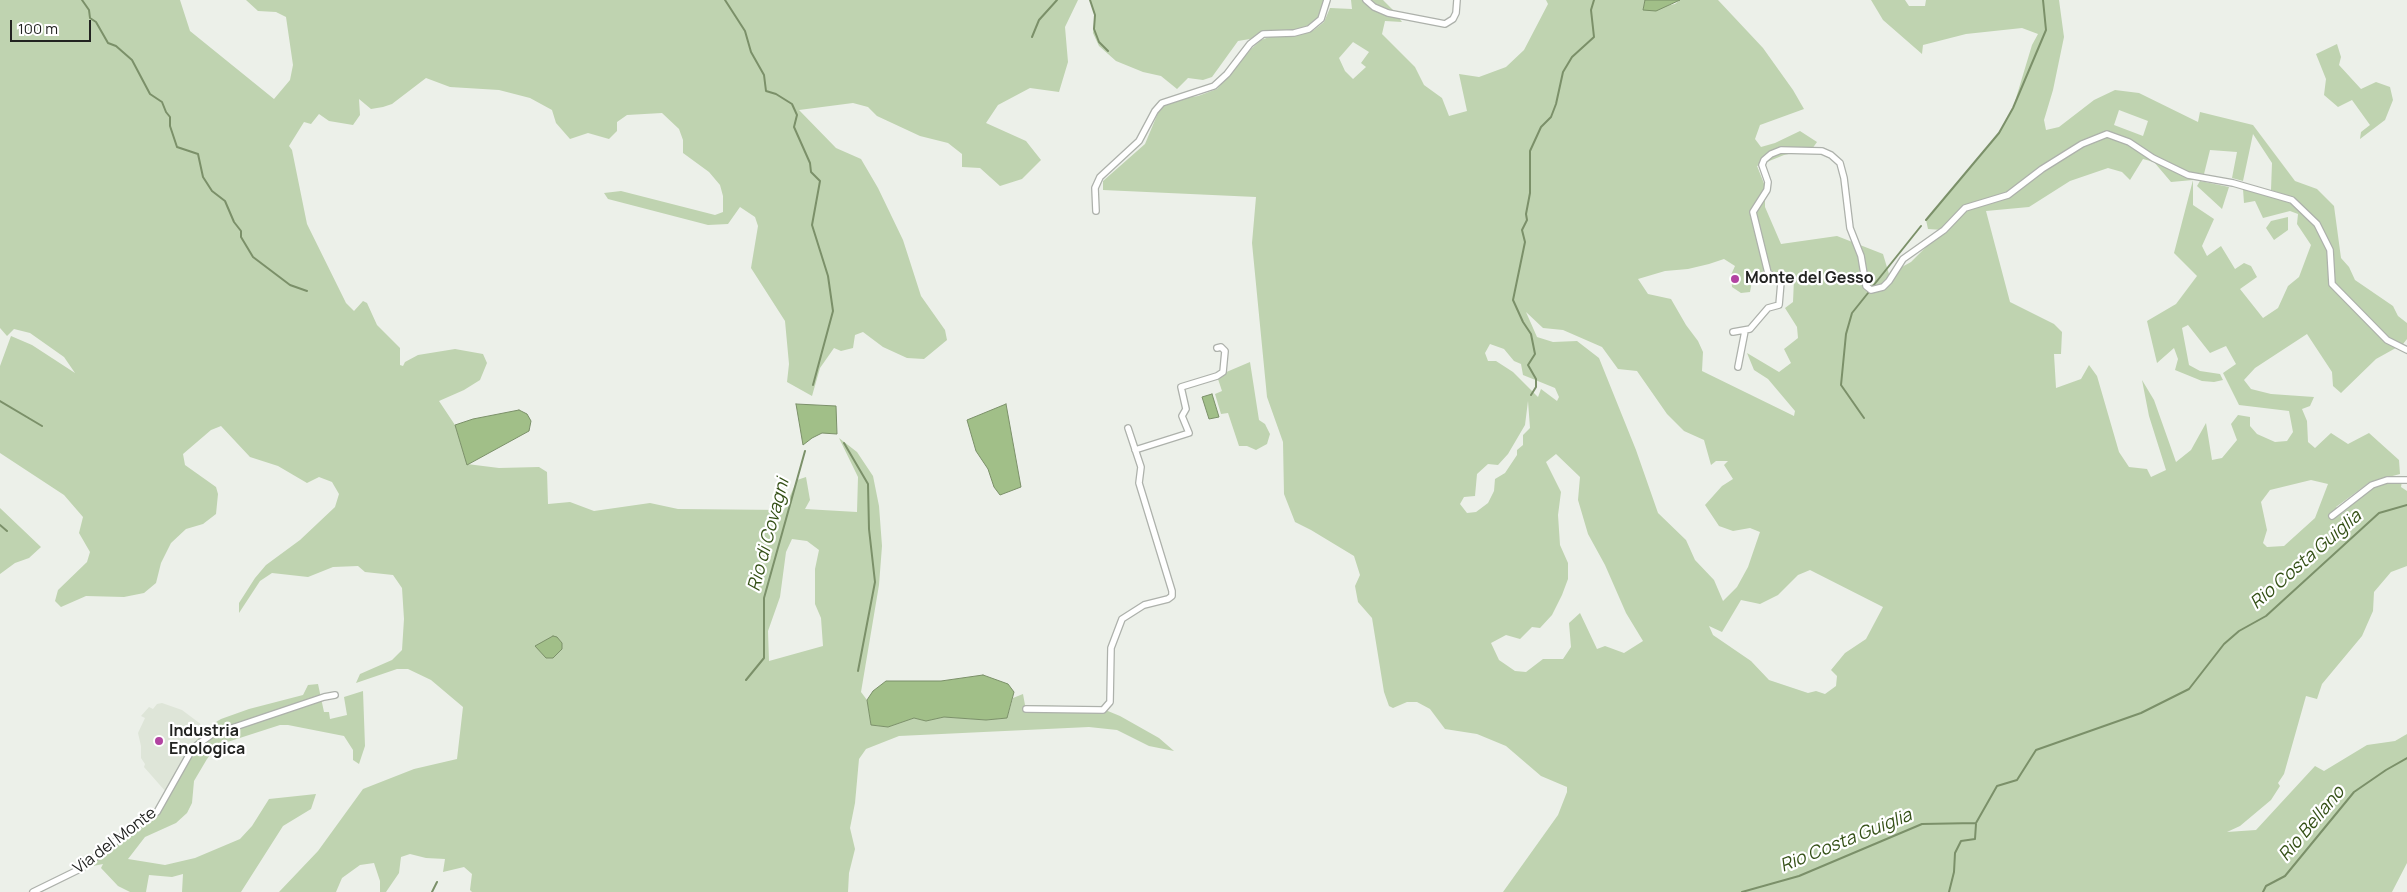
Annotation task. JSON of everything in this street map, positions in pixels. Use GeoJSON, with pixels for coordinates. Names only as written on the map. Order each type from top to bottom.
{"type":"FeatureCollection","features":[{"type":"Feature","properties":{"kind":"street"},"geometry":{"type":"LineString","coordinates":[[1096,211],[1095,188],[1100,177],[1139,141],[1155,111],[1162,103],[1214,86],[1250,44],[1263,34],[1294,33],[1309,29],[1321,20],[1327,0]]}},
{"type":"Feature","properties":{"kind":"street"},"geometry":{"type":"LineString","coordinates":[[1366,0],[1374,7],[1388,13],[1445,24],[1453,19],[1456,13],[1457,0]]}},
{"type":"Feature","properties":{"kind":"street"},"geometry":{"type":"LineString","coordinates":[[1738,367],[1745,332],[1768,308],[1780,305],[1781,282],[1768,273],[1753,212],[1768,190],[1768,182],[1762,166],[1764,160],[1771,154],[1781,150],[1812,150],[1832,155],[1840,163],[1844,178],[1850,228],[1861,256],[1866,286],[1871,290],[1883,286],[1889,281],[1903,259],[1944,230],[1965,208],[2008,195],[2042,169],[2082,144],[2106,134],[2129,142],[2153,158],[2188,175],[2233,183],[2292,200],[2317,224],[2330,250],[2332,284],[2387,340],[2407,350]]}},
{"type":"Feature","properties":{"kind":"street"},"geometry":{"type":"LineString","coordinates":[[1733,332],[1745,332]]}},
{"type":"Feature","properties":{"kind":"street"},"geometry":{"type":"LineString","coordinates":[[1136,450],[1189,433],[1182,416],[1186,409],[1181,387],[1217,376],[1223,372],[1225,351],[1221,347],[1217,348]]}},
{"type":"Feature","properties":{"kind":"street"},"geometry":{"type":"LineString","coordinates":[[1026,709],[1103,710],[1110,702],[1111,648],[1122,619],[1144,606],[1172,596],[1139,483],[1141,467],[1128,428]]}},
{"type":"Feature","properties":{"kind":"street"},"geometry":{"type":"LineString","coordinates":[[2332,516],[2372,485],[2387,480],[2407,480]]}},
{"type":"Feature","properties":{"kind":"street","name":"Via del Monte"},"geometry":{"type":"LineString","coordinates":[[33,892],[82,868],[128,831],[157,812],[193,748],[210,735],[335,695]]}},
{"type":"Feature","properties":{"kind":"shaded area"},"geometry":{"type":"Polygon","coordinates":[[[0,0],[180,0],[190,31],[274,99],[290,80],[293,65],[286,17],[276,12],[258,11],[246,0],[1078,0],[1065,27],[1068,62],[1059,92],[1030,88],[998,105],[986,123],[1026,141],[1041,160],[1022,179],[1000,186],[980,168],[962,167],[962,154],[948,143],[920,136],[877,116],[868,107],[853,103],[799,110],[836,148],[861,159],[878,188],[903,240],[921,296],[945,330],[947,340],[924,359],[907,358],[883,347],[863,332],[855,335],[853,348],[841,351],[834,348],[820,368],[812,396],[787,382],[789,364],[785,321],[751,268],[758,226],[755,217],[740,207],[728,224],[708,225],[608,199],[604,193],[621,191],[715,215],[723,212],[723,196],[720,185],[709,172],[683,153],[683,140],[679,129],[662,113],[627,115],[617,122],[617,131],[609,139],[588,133],[570,139],[556,123],[552,110],[530,98],[499,90],[450,87],[426,78],[392,104],[383,107],[371,109],[359,99],[360,115],[353,125],[329,121],[319,114],[311,124],[304,122],[289,146],[292,150],[307,224],[346,303],[354,311],[363,301],[367,303],[377,325],[400,348],[400,365],[403,366],[405,362],[418,355],[455,349],[483,354],[487,363],[480,380],[464,390],[439,401],[455,425],[467,464],[499,468],[539,467],[547,472],[548,504],[570,502],[594,511],[650,503],[678,509],[784,510],[797,480],[806,477],[810,500],[805,509],[857,512],[858,477],[839,438],[857,452],[873,476],[879,506],[882,546],[879,585],[861,692],[867,700],[871,725],[888,727],[914,718],[926,721],[944,717],[986,720],[1007,718],[1013,698],[1023,694],[1025,705],[1098,707],[1120,716],[1159,738],[1174,751],[1149,746],[1117,730],[1089,727],[899,736],[866,749],[859,759],[855,803],[850,828],[855,849],[849,873],[848,892],[472,892],[470,890],[472,874],[464,867],[443,872],[445,859],[426,858],[410,854],[401,857],[399,873],[386,892],[380,892],[380,881],[374,863],[360,865],[342,878],[336,892],[279,892],[318,851],[363,789],[414,769],[457,759],[463,707],[431,680],[408,669],[397,669],[356,683],[360,674],[392,660],[402,650],[404,619],[402,588],[393,575],[365,572],[358,566],[333,567],[308,577],[272,573],[260,581],[239,613],[239,603],[255,578],[266,565],[300,540],[335,507],[339,494],[332,482],[319,477],[307,483],[278,466],[250,457],[221,426],[211,430],[183,454],[185,465],[216,487],[218,494],[216,514],[203,524],[186,529],[171,543],[161,563],[156,583],[144,593],[124,597],[86,596],[61,607],[55,601],[58,590],[87,562],[90,552],[79,533],[83,517],[64,495],[0,453],[0,366],[11,336],[32,345],[75,373],[64,357],[30,333],[14,329],[7,336],[0,328],[0,0]],[[792,539],[786,552],[780,597],[768,631],[769,661],[823,646],[821,618],[815,604],[815,569],[819,550],[807,541],[792,539]]]}},
{"type":"Feature","properties":{"kind":"shaded area"},"geometry":{"type":"Polygon","coordinates":[[[1090,0],[1323,0],[1324,11],[1309,29],[1238,41],[1212,77],[1203,80],[1188,78],[1177,89],[1161,76],[1143,72],[1116,61],[1099,46],[1093,33],[1095,15],[1090,0]]]}},
{"type":"Feature","properties":{"kind":"shaded area"},"geometry":{"type":"Polygon","coordinates":[[[1351,0],[1383,0],[1393,10],[1402,22],[1385,21],[1382,34],[1415,67],[1424,85],[1442,98],[1449,116],[1467,111],[1459,74],[1479,77],[1506,67],[1524,50],[1548,4],[1546,0],[1645,0],[1643,10],[1675,4],[1680,0],[1718,0],[1763,48],[1804,109],[1760,125],[1755,139],[1761,147],[1775,143],[1800,131],[1817,142],[1812,149],[1784,155],[1757,166],[1765,186],[1765,207],[1781,244],[1837,236],[1883,254],[1889,274],[1911,262],[1943,230],[1928,229],[1926,220],[1999,133],[2013,108],[2032,45],[2038,34],[2022,28],[1966,34],[1923,45],[1922,54],[1883,20],[1871,0],[1905,0],[1909,6],[1925,6],[1926,0],[2059,0],[2064,37],[2053,90],[2044,120],[2046,130],[2059,127],[2094,100],[2115,90],[2139,93],[2198,122],[2200,112],[2253,125],[2295,181],[2317,189],[2334,206],[2341,258],[2349,267],[2355,280],[2393,306],[2398,316],[2407,323],[2407,339],[2403,344],[2376,359],[2341,393],[2333,386],[2332,372],[2307,334],[2255,368],[2244,380],[2251,389],[2271,394],[2314,397],[2310,406],[2302,409],[2307,421],[2308,442],[2315,448],[2331,433],[2348,444],[2369,433],[2399,460],[2400,474],[2370,482],[2336,507],[2341,512],[2371,488],[2402,481],[2401,487],[2407,491],[2407,566],[2391,572],[2374,592],[2373,611],[2362,636],[2322,684],[2317,699],[2306,696],[2284,774],[2278,783],[2280,786],[2271,800],[2240,826],[2227,832],[2256,830],[2315,766],[2324,771],[2367,745],[2395,741],[2407,734],[2407,863],[2392,892],[1503,892],[1558,815],[1567,792],[1567,787],[1541,776],[1506,746],[1477,734],[1445,729],[1430,709],[1417,702],[1407,702],[1393,708],[1389,706],[1384,692],[1372,618],[1358,602],[1355,586],[1360,575],[1354,556],[1295,522],[1284,494],[1283,442],[1267,397],[1252,243],[1256,197],[1103,190],[1103,181],[1145,144],[1160,108],[1169,101],[1198,96],[1217,89],[1261,40],[1272,36],[1296,35],[1314,30],[1324,22],[1330,8],[1352,9],[1351,0]],[[1353,42],[1339,58],[1345,71],[1353,79],[1366,67],[1361,63],[1369,52],[1353,42]],[[2119,110],[2114,125],[2143,136],[2148,121],[2119,110]],[[2253,134],[2243,181],[2232,178],[2237,152],[2210,150],[2204,174],[2187,172],[2193,180],[2193,205],[2214,219],[2202,246],[2207,256],[2221,246],[2235,269],[2244,263],[2251,266],[2257,277],[2240,289],[2263,318],[2278,308],[2288,286],[2299,277],[2311,245],[2297,224],[2298,214],[2290,211],[2263,218],[2255,201],[2244,203],[2243,189],[2288,201],[2285,195],[2271,190],[2272,163],[2253,134]],[[2143,159],[2130,180],[2122,172],[2108,168],[2070,181],[2029,207],[1986,211],[2010,302],[2054,324],[2062,332],[2061,354],[2054,354],[2056,388],[2081,379],[2089,365],[2097,376],[2119,452],[2129,467],[2147,469],[2151,477],[2166,470],[2149,416],[2142,380],[2154,400],[2176,462],[2191,450],[2206,423],[2212,460],[2222,458],[2237,440],[2231,424],[2238,415],[2250,417],[2250,426],[2257,434],[2275,442],[2287,441],[2293,432],[2289,411],[2239,405],[2223,373],[2236,364],[2226,346],[2210,353],[2188,325],[2182,328],[2189,365],[2200,371],[2220,374],[2223,380],[2214,382],[2202,381],[2175,370],[2178,359],[2174,348],[2157,363],[2147,321],[2176,304],[2197,276],[2174,253],[2193,180],[2171,182],[2154,162],[2143,159]],[[1724,259],[1688,269],[1665,271],[1638,279],[1648,294],[1671,299],[1703,352],[1702,371],[1794,416],[1795,411],[1768,379],[1754,370],[1747,353],[1779,372],[1791,363],[1784,349],[1798,338],[1797,327],[1785,308],[1793,302],[1794,279],[1753,276],[1750,292],[1741,293],[1732,287],[1731,275],[1735,266],[1724,259]],[[1526,312],[1537,337],[1553,342],[1577,341],[1599,358],[1636,450],[1658,513],[1686,540],[1695,560],[1714,580],[1723,601],[1737,587],[1748,567],[1760,532],[1750,528],[1733,531],[1719,526],[1705,505],[1722,486],[1733,479],[1724,465],[1728,461],[1716,461],[1711,465],[1704,440],[1684,431],[1667,414],[1637,371],[1618,369],[1602,347],[1563,330],[1543,328],[1526,312]],[[1490,344],[1485,353],[1488,361],[1496,361],[1513,372],[1538,397],[1541,389],[1557,401],[1559,397],[1555,388],[1523,375],[1521,364],[1514,361],[1504,349],[1490,344]],[[1528,401],[1525,425],[1508,454],[1498,465],[1488,464],[1477,474],[1475,496],[1464,497],[1460,504],[1467,513],[1476,512],[1488,503],[1494,491],[1495,479],[1505,473],[1517,455],[1517,450],[1523,445],[1523,435],[1530,428],[1528,401]],[[1556,454],[1546,462],[1561,492],[1558,515],[1560,545],[1568,563],[1568,579],[1562,595],[1552,615],[1540,628],[1532,627],[1520,639],[1506,635],[1491,643],[1499,660],[1515,671],[1526,672],[1543,659],[1563,659],[1571,647],[1569,623],[1580,613],[1597,649],[1605,646],[1624,653],[1643,641],[1626,613],[1605,565],[1588,534],[1578,500],[1580,477],[1556,454]],[[2311,480],[2270,490],[2261,502],[2267,530],[2263,543],[2267,547],[2284,546],[2315,518],[2328,484],[2311,480]],[[1810,570],[1798,575],[1778,595],[1760,604],[1741,600],[1722,632],[1709,626],[1713,635],[1751,661],[1769,680],[1808,693],[1816,691],[1825,694],[1836,686],[1837,676],[1831,670],[1845,653],[1866,639],[1883,607],[1810,570]]]}},
{"type":"Feature","properties":{"kind":"shaded area"},"geometry":{"type":"Polygon","coordinates":[[[1645,0],[1680,0],[1656,11],[1643,10],[1645,0]]]}},
{"type":"Feature","properties":{"kind":"shaded area"},"geometry":{"type":"Polygon","coordinates":[[[2337,44],[2341,57],[2339,65],[2361,89],[2376,82],[2390,87],[2393,100],[2385,120],[2360,139],[2361,132],[2370,125],[2352,100],[2338,107],[2324,95],[2326,79],[2316,54],[2337,44]]]}},
{"type":"Feature","properties":{"kind":"shaded area"},"geometry":{"type":"Polygon","coordinates":[[[2200,181],[2229,187],[2222,209],[2197,186],[2200,181]]]}},
{"type":"Feature","properties":{"kind":"shaded area"},"geometry":{"type":"Polygon","coordinates":[[[2288,217],[2288,230],[2274,240],[2266,228],[2271,221],[2288,217]]]}},
{"type":"Feature","properties":{"kind":"shaded area"},"geometry":{"type":"Polygon","coordinates":[[[1250,362],[1259,420],[1265,424],[1270,434],[1267,444],[1256,450],[1247,446],[1239,446],[1228,413],[1221,414],[1215,394],[1222,391],[1217,376],[1250,362]]]}},
{"type":"Feature","properties":{"kind":"shaded area"},"geometry":{"type":"Polygon","coordinates":[[[1212,394],[1219,417],[1209,419],[1202,397],[1212,394]]]}},
{"type":"Feature","properties":{"kind":"shaded area"},"geometry":{"type":"Polygon","coordinates":[[[796,404],[836,406],[837,434],[822,433],[803,445],[796,404]]]}},
{"type":"Feature","properties":{"kind":"shaded area"},"geometry":{"type":"Polygon","coordinates":[[[1006,404],[1021,487],[1000,495],[994,487],[988,469],[976,451],[967,420],[1006,404]]]}},
{"type":"Feature","properties":{"kind":"shaded area"},"geometry":{"type":"Polygon","coordinates":[[[519,410],[527,414],[531,421],[529,431],[467,465],[455,425],[473,419],[519,410]]]}},
{"type":"Feature","properties":{"kind":"shaded area"},"geometry":{"type":"Polygon","coordinates":[[[0,508],[41,547],[29,558],[15,563],[0,574],[0,508]]]}},
{"type":"Feature","properties":{"kind":"shaded area"},"geometry":{"type":"Polygon","coordinates":[[[553,636],[557,637],[562,643],[562,649],[553,658],[546,658],[535,646],[553,636]]]}},
{"type":"Feature","properties":{"kind":"shaded area"},"geometry":{"type":"Polygon","coordinates":[[[983,675],[1008,684],[1014,692],[1007,718],[986,720],[944,717],[926,721],[914,718],[888,727],[871,725],[867,700],[873,691],[886,681],[941,681],[983,675]]]}},
{"type":"Feature","properties":{"kind":"shaded area"},"geometry":{"type":"Polygon","coordinates":[[[318,684],[324,712],[329,712],[330,719],[347,715],[344,697],[363,691],[365,746],[359,764],[353,760],[353,750],[344,736],[288,725],[280,725],[218,745],[194,781],[192,803],[187,813],[176,823],[145,837],[128,859],[165,865],[195,858],[240,839],[252,826],[269,799],[316,794],[311,809],[283,826],[241,892],[182,892],[183,874],[172,877],[149,875],[146,892],[130,892],[118,886],[101,868],[103,864],[93,866],[89,858],[133,823],[156,809],[192,746],[206,728],[221,719],[249,709],[303,695],[308,685],[318,684]]]}},
{"type":"Feature","properties":{"kind":"shaded area"},"geometry":{"type":"Polygon","coordinates":[[[162,703],[182,710],[206,728],[192,746],[166,792],[144,767],[145,764],[141,758],[138,733],[145,718],[141,716],[149,707],[153,709],[157,704],[162,703]]]}},
{"type":"Feature","properties":{"kind":"waterway"},"geometry":{"type":"LineString","coordinates":[[82,0],[89,10],[90,18],[96,22],[108,43],[116,46],[132,60],[150,94],[162,102],[170,117],[170,126],[177,147],[198,154],[203,177],[212,191],[225,201],[234,222],[241,231],[241,237],[253,257],[290,285],[307,291]]}},
{"type":"Feature","properties":{"kind":"waterway","name":"Rio di Covagni"},"geometry":{"type":"LineString","coordinates":[[725,0],[745,31],[751,52],[764,75],[766,91],[776,94],[792,104],[797,115],[794,127],[810,163],[811,172],[820,181],[812,225],[828,276],[833,311],[813,385]]}},
{"type":"Feature","properties":{"kind":"waterway"},"geometry":{"type":"LineString","coordinates":[[1032,37],[1039,20],[1057,0]]}},
{"type":"Feature","properties":{"kind":"waterway"},"geometry":{"type":"LineString","coordinates":[[1090,0],[1095,15],[1094,29],[1099,42],[1108,51]]}},
{"type":"Feature","properties":{"kind":"waterway"},"geometry":{"type":"LineString","coordinates":[[1531,395],[1536,387],[1536,379],[1528,365],[1535,354],[1531,334],[1513,300],[1525,242],[1522,230],[1527,220],[1526,214],[1530,193],[1530,151],[1541,127],[1551,117],[1563,72],[1572,57],[1594,37],[1591,10],[1594,0]]}},
{"type":"Feature","properties":{"kind":"waterway"},"geometry":{"type":"LineString","coordinates":[[1926,220],[1999,133],[2013,108],[2046,30],[2043,0]]}},
{"type":"Feature","properties":{"kind":"waterway"},"geometry":{"type":"LineString","coordinates":[[1873,286],[1921,226]]}},
{"type":"Feature","properties":{"kind":"waterway"},"geometry":{"type":"LineString","coordinates":[[1864,418],[1841,385],[1846,334],[1852,313],[1868,293]]}},
{"type":"Feature","properties":{"kind":"waterway"},"geometry":{"type":"LineString","coordinates":[[0,401],[42,426]]}},
{"type":"Feature","properties":{"kind":"waterway","name":"Rio di Covagni"},"geometry":{"type":"LineString","coordinates":[[844,443],[868,484],[869,529],[875,582],[858,671]]}},
{"type":"Feature","properties":{"kind":"waterway","name":"Rio di Covagni"},"geometry":{"type":"LineString","coordinates":[[746,680],[764,658],[764,598],[805,451]]}},
{"type":"Feature","properties":{"kind":"waterway","name":"Rio Costa Guiglia"},"geometry":{"type":"LineString","coordinates":[[1742,892],[1799,876],[1922,824],[1976,823],[1997,786],[2017,780],[2036,750],[2141,713],[2189,689],[2224,644],[2239,631],[2266,616],[2379,513],[2407,505]]}},
{"type":"Feature","properties":{"kind":"waterway"},"geometry":{"type":"LineString","coordinates":[[0,525],[7,531]]}},
{"type":"Feature","properties":{"kind":"waterway","name":"Rio Bellano"},"geometry":{"type":"LineString","coordinates":[[2263,892],[2266,886],[2285,876],[2354,792],[2407,758]]}},
{"type":"Feature","properties":{"kind":"waterway"},"geometry":{"type":"LineString","coordinates":[[1949,892],[1954,872],[1955,853],[1961,841],[1975,839],[1976,824]]}},
{"type":"Feature","properties":{"kind":"waterway"},"geometry":{"type":"LineString","coordinates":[[432,892],[437,882]]}},
{"type":"Feature","properties":{"kind":"place","name":"Monte del Gesso"},"geometry":{"type":"Point","coordinates":[1735,279]}},
{"type":"Feature","properties":{"kind":"place","name":"Industria Enologica"},"geometry":{"type":"Point","coordinates":[159,741]}}]}
